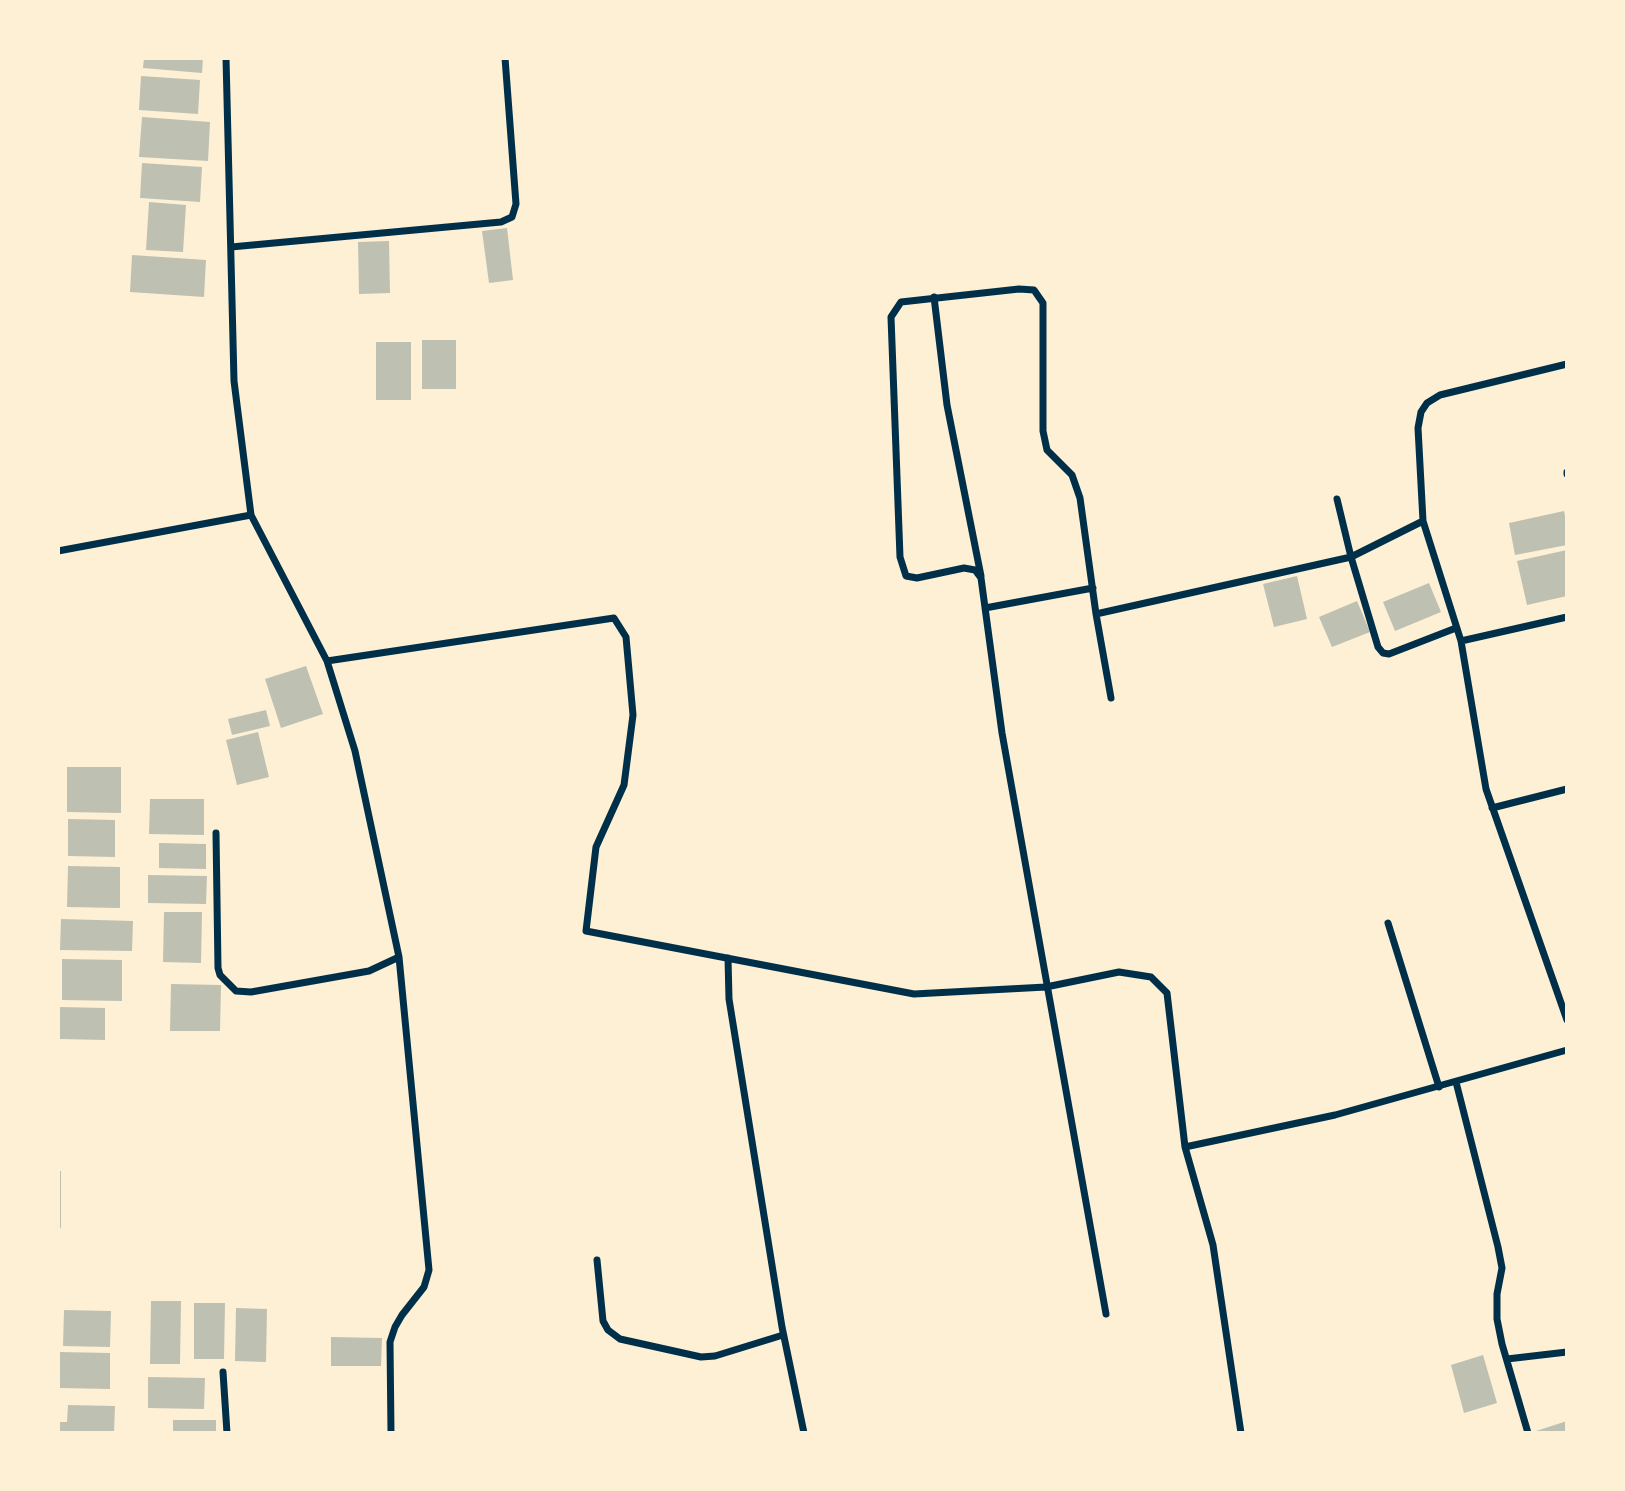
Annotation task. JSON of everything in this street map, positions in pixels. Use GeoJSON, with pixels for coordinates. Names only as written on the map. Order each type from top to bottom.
{"type":"FeatureCollection","features":[{"type":"Feature","properties":{"kind":"street"},"geometry":{"type":"LineString","coordinates":[[226,58],[234,381],[251,515],[327,661],[355,751],[399,957],[429,1270],[425,1287],[395,1327],[390,1342],[391,1433]]}},
{"type":"Feature","properties":{"kind":"street"},"geometry":{"type":"LineString","coordinates":[[230,247],[501,222],[512,217],[516,204],[505,58]]}},
{"type":"Feature","properties":{"kind":"street"},"geometry":{"type":"LineString","coordinates":[[981,578],[975,570],[964,568],[918,578],[906,576],[900,557],[891,317],[901,302],[1019,289],[1034,290],[1042,303],[1043,431],[1047,450],[1072,475],[1080,498],[1111,698]]}},
{"type":"Feature","properties":{"kind":"street"},"geometry":{"type":"LineString","coordinates":[[934,298],[947,405],[981,578],[1002,733],[1106,1314]]}},
{"type":"Feature","properties":{"kind":"street"},"geometry":{"type":"LineString","coordinates":[[1567,364],[1440,395],[1427,403],[1421,412],[1418,428],[1423,521],[1461,641],[1486,789],[1567,1020]]}},
{"type":"Feature","properties":{"kind":"street"},"geometry":{"type":"LineString","coordinates":[[1337,499],[1351,557],[1378,647],[1383,653],[1456,628]]}},
{"type":"Feature","properties":{"kind":"street"},"geometry":{"type":"LineString","coordinates":[[58,551],[251,515]]}},
{"type":"Feature","properties":{"kind":"street"},"geometry":{"type":"LineString","coordinates":[[1096,614],[1351,557],[1423,521]]}},
{"type":"Feature","properties":{"kind":"street"},"geometry":{"type":"LineString","coordinates":[[985,608],[1093,588]]}},
{"type":"Feature","properties":{"kind":"street"},"geometry":{"type":"LineString","coordinates":[[1461,641],[1567,617]]}},
{"type":"Feature","properties":{"kind":"street"},"geometry":{"type":"LineString","coordinates":[[327,661],[614,618],[626,637],[633,715],[624,785],[596,847],[586,931],[914,994],[1046,987],[1119,972],[1151,976],[1167,993],[1185,1147],[1213,1245],[1241,1433]]}},
{"type":"Feature","properties":{"kind":"street"},"geometry":{"type":"LineString","coordinates":[[1492,808],[1567,789]]}},
{"type":"Feature","properties":{"kind":"street"},"geometry":{"type":"LineString","coordinates":[[216,833],[218,968],[220,975],[236,990],[251,992],[369,971],[399,957]]}},
{"type":"Feature","properties":{"kind":"street"},"geometry":{"type":"LineString","coordinates":[[1388,923],[1439,1087]]}},
{"type":"Feature","properties":{"kind":"street"},"geometry":{"type":"LineString","coordinates":[[728,958],[729,999],[783,1335],[804,1433]]}},
{"type":"Feature","properties":{"kind":"street"},"geometry":{"type":"LineString","coordinates":[[1185,1147],[1335,1115],[1567,1050]]}},
{"type":"Feature","properties":{"kind":"street"},"geometry":{"type":"LineString","coordinates":[[1456,1082],[1499,1247],[1502,1268],[1497,1293],[1497,1320],[1528,1433]]}},
{"type":"Feature","properties":{"kind":"street"},"geometry":{"type":"LineString","coordinates":[[597,1260],[603,1321],[608,1330],[620,1339],[701,1357],[715,1356],[783,1335]]}},
{"type":"Feature","properties":{"kind":"street"},"geometry":{"type":"LineString","coordinates":[[1507,1359],[1567,1352]]}},
{"type":"Feature","properties":{"kind":"street"},"geometry":{"type":"LineString","coordinates":[[223,1372],[227,1433]]}},
{"type":"Feature","properties":{"kind":"building"},"geometry":{"type":"Polygon","coordinates":[[[144,58],[203,58],[202,73],[143,68],[144,58]]]}},
{"type":"Feature","properties":{"kind":"building"},"geometry":{"type":"Polygon","coordinates":[[[141,76],[200,80],[198,114],[139,110],[141,76]]]}},
{"type":"Feature","properties":{"kind":"building"},"geometry":{"type":"Polygon","coordinates":[[[142,117],[210,122],[208,161],[139,157],[142,117]]]}},
{"type":"Feature","properties":{"kind":"building"},"geometry":{"type":"Polygon","coordinates":[[[142,163],[202,167],[200,202],[140,198],[142,163]]]}},
{"type":"Feature","properties":{"kind":"building"},"geometry":{"type":"Polygon","coordinates":[[[149,202],[186,205],[183,252],[146,250],[149,202]]]}},
{"type":"Feature","properties":{"kind":"building"},"geometry":{"type":"Polygon","coordinates":[[[507,228],[513,280],[489,283],[482,231],[507,228]]]}},
{"type":"Feature","properties":{"kind":"building"},"geometry":{"type":"Polygon","coordinates":[[[389,241],[390,293],[359,294],[358,242],[389,241]]]}},
{"type":"Feature","properties":{"kind":"building"},"geometry":{"type":"Polygon","coordinates":[[[132,255],[206,260],[204,297],[130,292],[132,255]]]}},
{"type":"Feature","properties":{"kind":"building"},"geometry":{"type":"Polygon","coordinates":[[[422,340],[456,340],[456,389],[422,389],[422,340]]]}},
{"type":"Feature","properties":{"kind":"building"},"geometry":{"type":"Polygon","coordinates":[[[376,342],[411,342],[411,400],[376,400],[376,342]]]}},
{"type":"Feature","properties":{"kind":"building"},"geometry":{"type":"Polygon","coordinates":[[[1564,511],[1567,545],[1515,555],[1509,523],[1564,511]]]}},
{"type":"Feature","properties":{"kind":"building"},"geometry":{"type":"Polygon","coordinates":[[[1567,550],[1567,596],[1527,605],[1517,561],[1567,550]]]}},
{"type":"Feature","properties":{"kind":"building"},"geometry":{"type":"Polygon","coordinates":[[[1297,576],[1307,619],[1274,627],[1263,584],[1297,576]]]}},
{"type":"Feature","properties":{"kind":"building"},"geometry":{"type":"Polygon","coordinates":[[[1429,583],[1441,612],[1395,631],[1383,602],[1429,583]]]}},
{"type":"Feature","properties":{"kind":"building"},"geometry":{"type":"Polygon","coordinates":[[[1357,601],[1370,632],[1332,647],[1319,617],[1357,601]]]}},
{"type":"Feature","properties":{"kind":"building"},"geometry":{"type":"Polygon","coordinates":[[[306,666],[323,714],[281,728],[265,679],[306,666]]]}},
{"type":"Feature","properties":{"kind":"building"},"geometry":{"type":"Polygon","coordinates":[[[266,710],[270,726],[232,735],[228,719],[266,710]]]}},
{"type":"Feature","properties":{"kind":"building"},"geometry":{"type":"Polygon","coordinates":[[[258,732],[269,777],[237,785],[226,740],[258,732]]]}},
{"type":"Feature","properties":{"kind":"building"},"geometry":{"type":"Polygon","coordinates":[[[67,767],[121,767],[121,813],[67,812],[67,767]]]}},
{"type":"Feature","properties":{"kind":"building"},"geometry":{"type":"Polygon","coordinates":[[[150,799],[204,799],[204,835],[149,834],[150,799]]]}},
{"type":"Feature","properties":{"kind":"building"},"geometry":{"type":"Polygon","coordinates":[[[68,819],[115,820],[115,857],[68,856],[68,819]]]}},
{"type":"Feature","properties":{"kind":"building"},"geometry":{"type":"Polygon","coordinates":[[[159,843],[206,844],[206,869],[159,868],[159,843]]]}},
{"type":"Feature","properties":{"kind":"building"},"geometry":{"type":"Polygon","coordinates":[[[68,866],[120,867],[120,908],[67,907],[68,866]]]}},
{"type":"Feature","properties":{"kind":"building"},"geometry":{"type":"Polygon","coordinates":[[[148,875],[207,876],[206,904],[148,903],[148,875]]]}},
{"type":"Feature","properties":{"kind":"building"},"geometry":{"type":"Polygon","coordinates":[[[164,912],[202,912],[201,963],[163,962],[164,912]]]}},
{"type":"Feature","properties":{"kind":"building"},"geometry":{"type":"Polygon","coordinates":[[[61,919],[133,921],[132,951],[60,950],[61,919]]]}},
{"type":"Feature","properties":{"kind":"building"},"geometry":{"type":"Polygon","coordinates":[[[62,959],[122,960],[122,1001],[62,1000],[62,959]]]}},
{"type":"Feature","properties":{"kind":"building"},"geometry":{"type":"Polygon","coordinates":[[[171,984],[221,985],[220,1031],[170,1031],[171,984]]]}},
{"type":"Feature","properties":{"kind":"building"},"geometry":{"type":"Polygon","coordinates":[[[60,1007],[105,1008],[105,1040],[60,1039],[60,1007]]]}},
{"type":"Feature","properties":{"kind":"building"},"geometry":{"type":"Polygon","coordinates":[[[58,1171],[61,1171],[61,1228],[58,1228],[58,1171]]]}},
{"type":"Feature","properties":{"kind":"building"},"geometry":{"type":"Polygon","coordinates":[[[151,1301],[181,1301],[180,1364],[150,1364],[151,1301]]]}},
{"type":"Feature","properties":{"kind":"building"},"geometry":{"type":"Polygon","coordinates":[[[194,1303],[225,1303],[224,1359],[194,1359],[194,1303]]]}},
{"type":"Feature","properties":{"kind":"building"},"geometry":{"type":"Polygon","coordinates":[[[236,1308],[267,1309],[266,1362],[235,1361],[236,1308]]]}},
{"type":"Feature","properties":{"kind":"building"},"geometry":{"type":"Polygon","coordinates":[[[64,1310],[111,1311],[110,1347],[63,1346],[64,1310]]]}},
{"type":"Feature","properties":{"kind":"building"},"geometry":{"type":"Polygon","coordinates":[[[331,1337],[382,1338],[381,1366],[331,1366],[331,1337]]]}},
{"type":"Feature","properties":{"kind":"building"},"geometry":{"type":"Polygon","coordinates":[[[60,1352],[110,1353],[110,1389],[60,1388],[60,1352]]]}},
{"type":"Feature","properties":{"kind":"building"},"geometry":{"type":"Polygon","coordinates":[[[1483,1355],[1497,1403],[1464,1413],[1451,1365],[1483,1355]]]}},
{"type":"Feature","properties":{"kind":"building"},"geometry":{"type":"Polygon","coordinates":[[[148,1377],[205,1378],[204,1409],[148,1408],[148,1377]]]}},
{"type":"Feature","properties":{"kind":"building"},"geometry":{"type":"Polygon","coordinates":[[[68,1405],[115,1406],[114,1433],[58,1433],[58,1422],[67,1422],[68,1405]]]}},
{"type":"Feature","properties":{"kind":"building"},"geometry":{"type":"Polygon","coordinates":[[[173,1420],[216,1420],[216,1433],[173,1433],[173,1420]]]}},
{"type":"Feature","properties":{"kind":"building"},"geometry":{"type":"Polygon","coordinates":[[[1567,1421],[1567,1433],[1536,1431],[1567,1421]]]}}]}
